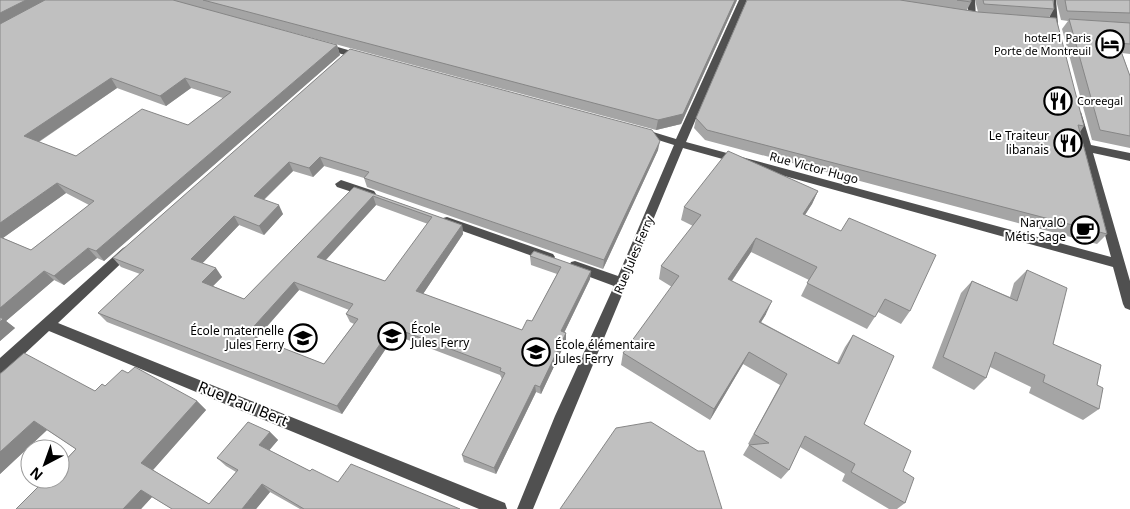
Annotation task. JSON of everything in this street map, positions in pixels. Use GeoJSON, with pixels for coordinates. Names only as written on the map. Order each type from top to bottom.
{"type":"FeatureCollection","features":[{"type":"Feature","properties":{"kind":"street","name":"Rue Jules Ferry"},"geometry":{"type":"LineString","coordinates":[[525,509],[563,416],[743,0]]}},
{"type":"Feature","properties":{"kind":"street"},"geometry":{"type":"LineString","coordinates":[[971,0],[973,17]]}},
{"type":"Feature","properties":{"kind":"street"},"geometry":{"type":"LineString","coordinates":[[1052,0],[1060,24],[1058,42]]}},
{"type":"Feature","properties":{"kind":"street"},"geometry":{"type":"LineString","coordinates":[[1042,24],[1060,24]]}},
{"type":"Feature","properties":{"kind":"street"},"geometry":{"type":"LineString","coordinates":[[312,43],[346,56],[369,58]]}},
{"type":"Feature","properties":{"kind":"street"},"geometry":{"type":"LineString","coordinates":[[1073,100],[1130,304]]}},
{"type":"Feature","properties":{"kind":"street","name":"Rue Victor Hugo"},"geometry":{"type":"LineString","coordinates":[[627,127],[712,154],[1119,264]]}},
{"type":"Feature","properties":{"kind":"street"},"geometry":{"type":"LineString","coordinates":[[1086,148],[1130,157]]}},
{"type":"Feature","properties":{"kind":"street"},"geometry":{"type":"LineString","coordinates":[[341,184],[379,197]]}},
{"type":"Feature","properties":{"kind":"street"},"geometry":{"type":"LineString","coordinates":[[435,217],[622,283]]}},
{"type":"Feature","properties":{"kind":"street"},"geometry":{"type":"LineString","coordinates":[[0,367],[133,245]]}},
{"type":"Feature","properties":{"kind":"street","name":"Rue Paul Bert"},"geometry":{"type":"LineString","coordinates":[[46,324],[499,509]]}},
{"type":"Feature","properties":{"kind":"building"},"geometry":{"type":"Polygon","coordinates":[[[0,0],[26,0],[0,13],[0,0]]]}},
{"type":"Feature","properties":{"kind":"building"},"geometry":{"type":"Polygon","coordinates":[[[45,0],[173,0],[337,45],[96,251],[88,248],[54,276],[44,271],[0,308],[0,237],[31,250],[94,201],[57,183],[0,223],[0,24],[45,0]],[[111,78],[24,136],[76,156],[142,109],[188,125],[231,92],[185,78],[160,96],[111,78]]]}},
{"type":"Feature","properties":{"kind":"building"},"geometry":{"type":"Polygon","coordinates":[[[203,0],[735,0],[683,114],[658,120],[203,0]]]}},
{"type":"Feature","properties":{"kind":"building"},"geometry":{"type":"Polygon","coordinates":[[[747,0],[900,0],[978,12],[1056,18],[1084,126],[1078,125],[1107,234],[707,130],[696,118],[747,0]]]}},
{"type":"Feature","properties":{"kind":"building"},"geometry":{"type":"Polygon","coordinates":[[[983,0],[1053,0],[1054,9],[984,4],[983,0]]]}},
{"type":"Feature","properties":{"kind":"building"},"geometry":{"type":"Polygon","coordinates":[[[1065,0],[1130,0],[1130,13],[1067,11],[1065,0]]]}},
{"type":"Feature","properties":{"kind":"building"},"geometry":{"type":"Polygon","coordinates":[[[1069,19],[1130,23],[1130,44],[1118,43],[1130,76],[1130,136],[1100,130],[1069,19]]]}},
{"type":"Feature","properties":{"kind":"building"},"geometry":{"type":"Polygon","coordinates":[[[350,49],[652,130],[660,141],[604,260],[364,178],[369,172],[320,157],[309,168],[289,162],[254,196],[279,205],[259,226],[234,216],[191,259],[216,268],[202,282],[244,299],[354,187],[462,225],[416,291],[522,330],[527,320],[532,321],[561,267],[530,256],[534,251],[591,271],[561,331],[566,333],[540,387],[535,385],[494,468],[462,455],[505,373],[500,371],[501,368],[392,327],[337,406],[98,313],[144,270],[113,258],[350,49]],[[373,196],[317,257],[385,281],[432,217],[373,196]],[[294,282],[247,334],[324,364],[358,319],[346,314],[353,304],[294,282]]]}},
{"type":"Feature","properties":{"kind":"building"},"geometry":{"type":"Polygon","coordinates":[[[728,151],[818,191],[803,214],[841,231],[849,218],[936,255],[910,311],[885,299],[875,317],[807,283],[817,267],[756,238],[728,279],[772,301],[759,322],[839,364],[853,335],[894,356],[864,424],[911,451],[903,471],[914,478],[905,503],[851,472],[855,464],[805,436],[789,470],[749,445],[769,443],[754,434],[787,374],[749,352],[714,409],[623,353],[679,276],[661,266],[701,215],[684,207],[728,151]]]}},
{"type":"Feature","properties":{"kind":"building"},"geometry":{"type":"Polygon","coordinates":[[[1027,270],[1067,288],[1053,344],[1101,365],[1097,385],[1103,388],[1099,409],[1043,382],[1045,375],[995,352],[986,378],[943,357],[972,281],[1017,301],[1027,270]]]}},
{"type":"Feature","properties":{"kind":"building"},"geometry":{"type":"Polygon","coordinates":[[[24,353],[95,391],[102,384],[105,386],[122,370],[128,373],[135,367],[197,401],[141,463],[209,504],[238,470],[217,458],[248,422],[270,432],[259,445],[310,471],[312,469],[338,482],[351,464],[460,509],[304,509],[262,484],[242,509],[172,509],[141,490],[123,509],[16,509],[36,489],[70,489],[70,455],[76,449],[70,445],[70,439],[61,439],[34,421],[0,452],[0,374],[24,353]]]}},
{"type":"Feature","properties":{"kind":"building"},"geometry":{"type":"Polygon","coordinates":[[[651,422],[698,451],[704,451],[722,509],[560,509],[616,428],[651,422]]]}},
{"type":"Feature","properties":{"kind":"place","name":"hotelF1 Paris Porte de Montreuil"},"geometry":{"type":"Point","coordinates":[1110,44]}},
{"type":"Feature","properties":{"kind":"place","name":"Coreegal"},"geometry":{"type":"Point","coordinates":[1058,101]}},
{"type":"Feature","properties":{"kind":"place","name":"Le Traiteur libanais"},"geometry":{"type":"Point","coordinates":[1068,143]}},
{"type":"Feature","properties":{"kind":"place","name":"NarvalO Métis Sage"},"geometry":{"type":"Point","coordinates":[1085,230]}},
{"type":"Feature","properties":{"kind":"place","name":"École Jules Ferry"},"geometry":{"type":"Point","coordinates":[392,336]}},
{"type":"Feature","properties":{"kind":"place","name":"École maternelle Jules Ferry"},"geometry":{"type":"Point","coordinates":[303,338]}},
{"type":"Feature","properties":{"kind":"place","name":"École élémentaire Jules Ferry"},"geometry":{"type":"Point","coordinates":[536,352]}}]}
